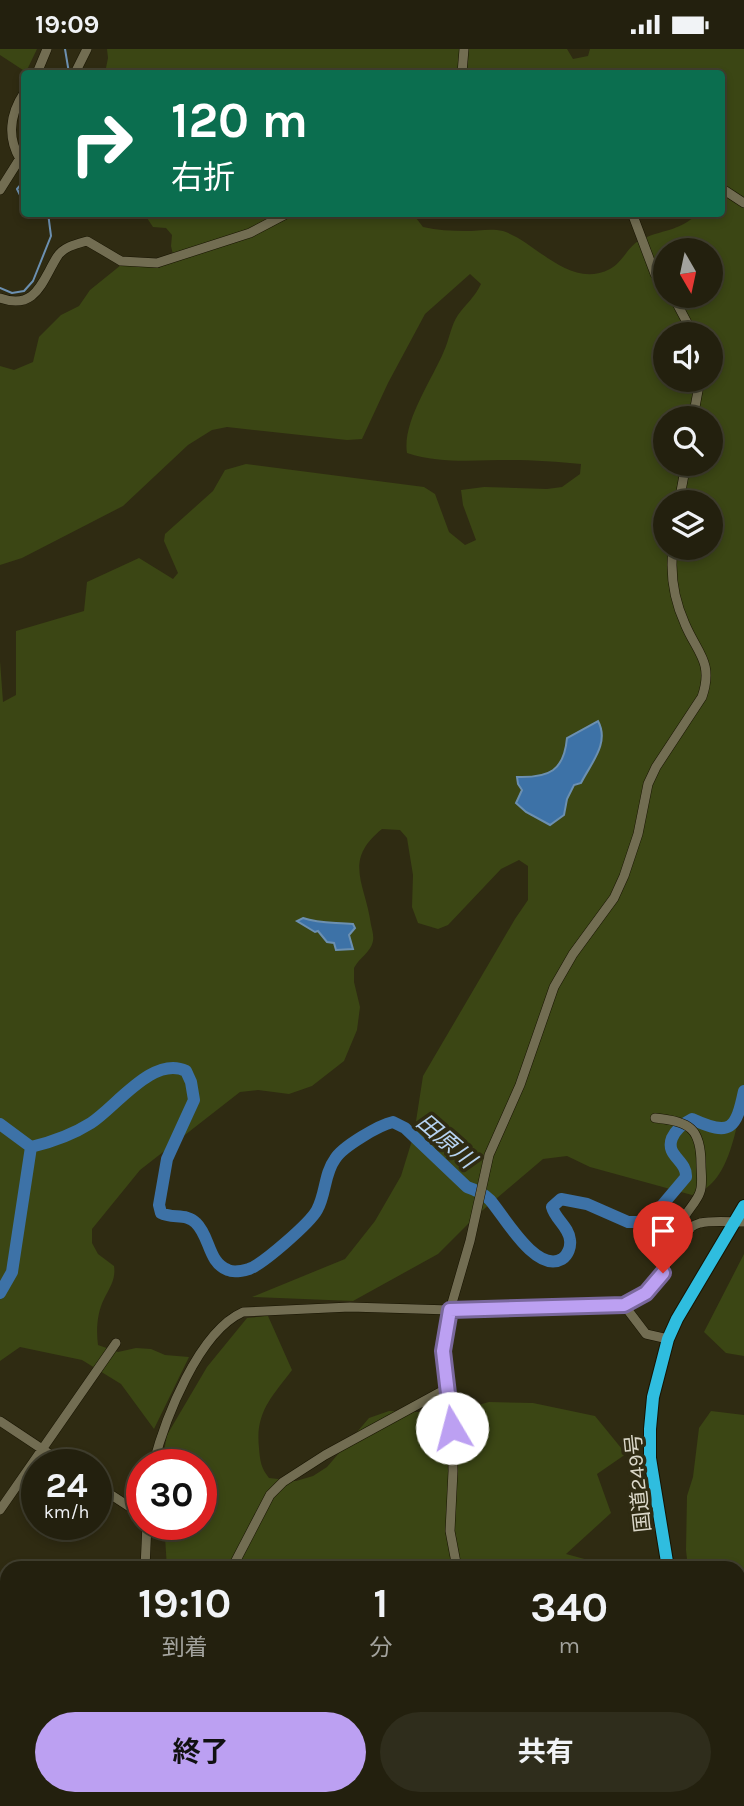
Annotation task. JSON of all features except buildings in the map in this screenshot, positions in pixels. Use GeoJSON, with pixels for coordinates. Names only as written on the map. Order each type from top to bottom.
{"type":"FeatureCollection","features":[{"type":"Feature","properties":{"kind":"highway","name":"国道249号"},"geometry":{"type":"LineString","coordinates":[[667,1561],[652,1470],[650,1429],[653,1397],[668,1339],[739,1222],[744,1206]]}},
{"type":"Feature","properties":{"kind":"street"},"geometry":{"type":"LineString","coordinates":[[38,70],[47,49]]}},
{"type":"Feature","properties":{"kind":"street"},"geometry":{"type":"LineString","coordinates":[[76,70],[87,49]]}},
{"type":"Feature","properties":{"kind":"street"},"geometry":{"type":"LineString","coordinates":[[462,70],[464,49]]}},
{"type":"Feature","properties":{"kind":"street"},"geometry":{"type":"LineString","coordinates":[[21,98],[10,128],[12,142],[21,154]]}},
{"type":"Feature","properties":{"kind":"street"},"geometry":{"type":"LineString","coordinates":[[0,190],[21,157]]}},
{"type":"Feature","properties":{"kind":"street"},"geometry":{"type":"LineString","coordinates":[[725,191],[744,203]]}},
{"type":"Feature","properties":{"kind":"street"},"geometry":{"type":"LineString","coordinates":[[1,300],[21,301],[29,298],[49,274],[57,257],[72,245],[86,241],[121,261],[157,263],[250,233],[280,217]]}},
{"type":"Feature","properties":{"kind":"street"},"geometry":{"type":"LineString","coordinates":[[634,217],[653,269]]}},
{"type":"Feature","properties":{"kind":"street"},"geometry":{"type":"LineString","coordinates":[[456,1561],[450,1531],[452,1421],[443,1351],[450,1310],[470,1241],[489,1155],[520,1085],[554,987],[573,954],[614,898],[638,834],[648,784],[665,751],[702,697],[706,684],[704,660],[685,625],[674,595],[672,560]]}},
{"type":"Feature","properties":{"kind":"street"},"geometry":{"type":"LineString","coordinates":[[655,1118],[676,1120],[694,1130],[701,1145],[700,1193],[683,1220],[690,1230]]}},
{"type":"Feature","properties":{"kind":"street"},"geometry":{"type":"LineString","coordinates":[[157,1449],[173,1406],[203,1347],[236,1315],[254,1310],[313,1308],[450,1310],[624,1305],[638,1299],[654,1286],[681,1237],[690,1230],[700,1223],[739,1222]]}},
{"type":"Feature","properties":{"kind":"street"},"geometry":{"type":"LineString","coordinates":[[624,1305],[646,1334],[668,1339]]}},
{"type":"Feature","properties":{"kind":"street"},"geometry":{"type":"LineString","coordinates":[[0,1510],[116,1343]]}},
{"type":"Feature","properties":{"kind":"street"},"geometry":{"type":"LineString","coordinates":[[236,1561],[265,1503],[283,1482],[325,1455],[446,1389]]}},
{"type":"Feature","properties":{"kind":"street"},"geometry":{"type":"LineString","coordinates":[[0,1421],[41,1448]]}},
{"type":"Feature","properties":{"kind":"street"},"geometry":{"type":"LineString","coordinates":[[145,1561],[146,1540]]}},
{"type":"Feature","properties":{"kind":"green space"},"geometry":{"type":"Polygon","coordinates":[[[0,49],[37,49],[27,70],[0,55],[0,49]]]}},
{"type":"Feature","properties":{"kind":"green space"},"geometry":{"type":"Polygon","coordinates":[[[107,49],[567,49],[573,59],[588,56],[590,49],[744,49],[744,1096],[734,1139],[723,1168],[705,1189],[692,1195],[590,1167],[567,1156],[543,1159],[477,1215],[438,1254],[353,1301],[252,1297],[345,1259],[375,1221],[401,1176],[414,1134],[423,1076],[528,900],[528,866],[519,860],[501,869],[448,925],[438,929],[418,923],[412,907],[413,875],[407,838],[400,830],[382,829],[370,841],[360,863],[373,939],[372,945],[354,968],[354,982],[360,1007],[357,1030],[344,1061],[312,1086],[289,1094],[258,1090],[240,1092],[140,1170],[92,1229],[92,1243],[98,1254],[114,1266],[112,1283],[98,1316],[98,1345],[118,1352],[136,1348],[151,1349],[165,1355],[189,1357],[154,1429],[121,1384],[82,1360],[20,1347],[0,1361],[0,661],[3,702],[16,695],[16,631],[84,611],[87,582],[139,558],[173,579],[178,573],[164,541],[165,534],[213,491],[225,470],[246,464],[424,487],[435,494],[449,532],[465,545],[476,540],[463,505],[461,490],[484,487],[562,487],[580,474],[581,464],[528,460],[445,460],[407,453],[409,428],[419,401],[444,351],[456,319],[481,284],[470,274],[425,314],[362,439],[347,440],[227,427],[212,430],[188,445],[123,506],[22,558],[0,565],[0,366],[14,370],[33,362],[39,337],[61,315],[79,306],[90,290],[121,265],[159,268],[174,259],[172,235],[166,228],[153,227],[146,217],[415,217],[423,227],[428,228],[503,231],[567,269],[581,273],[595,274],[610,269],[640,240],[677,227],[694,217],[725,217],[725,70],[106,70],[107,49]]]}},
{"type":"Feature","properties":{"kind":"green space"},"geometry":{"type":"Polygon","coordinates":[[[744,1254],[744,1356],[726,1353],[704,1332],[744,1254]]]}},
{"type":"Feature","properties":{"kind":"green space"},"geometry":{"type":"Polygon","coordinates":[[[268,1316],[292,1370],[266,1406],[260,1424],[260,1461],[269,1478],[296,1481],[313,1476],[327,1467],[369,1418],[389,1411],[449,1413],[489,1402],[533,1403],[595,1416],[626,1454],[597,1474],[611,1513],[566,1554],[592,1561],[167,1561],[165,1540],[217,1540],[217,1449],[164,1449],[167,1435],[207,1367],[247,1318],[268,1316]]]}},
{"type":"Feature","properties":{"kind":"green space"},"geometry":{"type":"Polygon","coordinates":[[[711,1411],[744,1415],[744,1561],[687,1561],[687,1496],[693,1477],[699,1428],[711,1411]]]}},
{"type":"Feature","properties":{"kind":"water"},"geometry":{"type":"Polygon","coordinates":[[[598,721],[601,745],[581,783],[574,785],[567,799],[564,815],[550,825],[526,812],[516,803],[522,790],[517,777],[538,776],[553,770],[562,758],[567,738],[598,721]]]}},
{"type":"Feature","properties":{"kind":"water"},"geometry":{"type":"Polygon","coordinates":[[[303,918],[353,924],[355,928],[349,935],[353,949],[336,950],[334,943],[327,942],[318,931],[315,932],[297,921],[303,918]]]}},
{"type":"Feature","properties":{"kind":"waterway"},"geometry":{"type":"LineString","coordinates":[[65,49],[68,70]]}},
{"type":"Feature","properties":{"kind":"waterway"},"geometry":{"type":"LineString","coordinates":[[21,184],[17,189],[21,197]]}},
{"type":"Feature","properties":{"kind":"waterway"},"geometry":{"type":"LineString","coordinates":[[0,288],[12,293],[24,291],[33,281],[51,236],[49,217]]}},
{"type":"Feature","properties":{"kind":"waterway","name":"田原川"},"geometry":{"type":"LineString","coordinates":[[31,1147],[62,1138],[84,1127],[148,1076],[173,1068],[186,1071],[194,1100],[167,1159],[159,1205],[161,1213],[188,1218],[196,1223],[221,1267],[235,1272],[249,1269],[286,1243],[317,1210],[331,1165],[339,1154],[361,1137],[393,1122],[405,1128],[467,1187],[490,1200],[531,1251],[552,1261],[562,1259],[570,1245],[567,1231],[552,1207],[561,1199],[587,1204],[628,1222],[639,1222],[659,1209],[686,1177],[683,1166],[671,1149],[672,1138],[676,1132],[692,1119],[715,1128],[730,1126],[738,1114],[744,1091]]}},
{"type":"Feature","properties":{"kind":"waterway"},"geometry":{"type":"LineString","coordinates":[[0,1124],[31,1147]]}},
{"type":"Feature","properties":{"kind":"waterway"},"geometry":{"type":"LineString","coordinates":[[0,1293],[12,1272],[31,1147]]}},
{"type":"Feature","properties":{"kind":"route"},"geometry":{"type":"LineString","coordinates":[[452,1428],[443,1351],[450,1310],[624,1305],[646,1293],[663,1273]]}}]}
